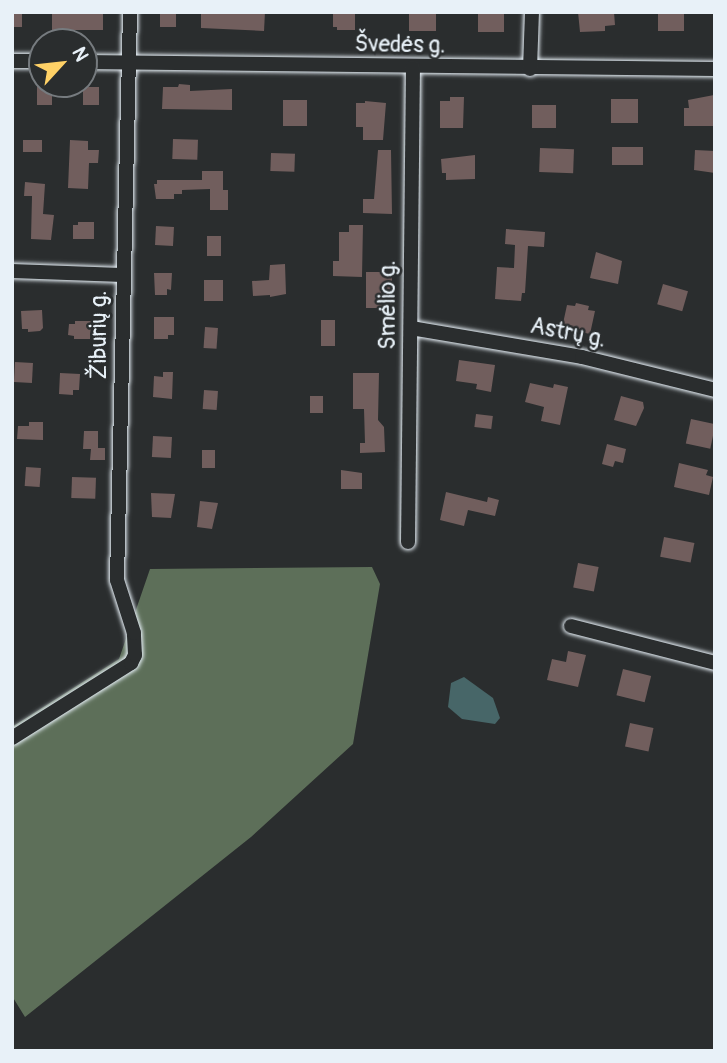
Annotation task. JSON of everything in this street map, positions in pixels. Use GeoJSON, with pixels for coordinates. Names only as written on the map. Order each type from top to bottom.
{"type":"FeatureCollection","features":[{"type":"Feature","properties":{"kind":"street","name":"Žiburių g."},"geometry":{"type":"LineString","coordinates":[[12,738],[131,663],[135,655],[134,633],[117,580],[130,12]]}},
{"type":"Feature","properties":{"kind":"street"},"geometry":{"type":"LineString","coordinates":[[530,69],[532,12]]}},
{"type":"Feature","properties":{"kind":"street","name":"Švedės g."},"geometry":{"type":"LineString","coordinates":[[98,62],[413,68],[715,69]]}},
{"type":"Feature","properties":{"kind":"street","name":"Smėlio g."},"geometry":{"type":"LineString","coordinates":[[408,542],[413,68]]}},
{"type":"Feature","properties":{"kind":"street"},"geometry":{"type":"LineString","coordinates":[[12,271],[122,275]]}},
{"type":"Feature","properties":{"kind":"street","name":"Astrų g."},"geometry":{"type":"LineString","coordinates":[[411,328],[582,358],[715,390]]}},
{"type":"Feature","properties":{"kind":"street"},"geometry":{"type":"LineString","coordinates":[[571,626],[715,663]]}},
{"type":"Feature","properties":{"kind":"green space"},"geometry":{"type":"Polygon","coordinates":[[[372,567],[380,584],[353,744],[251,837],[25,1017],[12,996],[12,727],[119,659],[150,569],[372,567]]]}},
{"type":"Feature","properties":{"kind":"water"},"geometry":{"type":"Polygon","coordinates":[[[464,677],[493,698],[500,718],[495,724],[462,719],[448,707],[451,683],[464,677]]]}},
{"type":"Feature","properties":{"kind":"building"},"geometry":{"type":"Polygon","coordinates":[[[12,12],[22,12],[22,27],[12,27],[12,12]]]}},
{"type":"Feature","properties":{"kind":"building"},"geometry":{"type":"Polygon","coordinates":[[[52,12],[103,12],[103,30],[52,28],[52,12]]]}},
{"type":"Feature","properties":{"kind":"building"},"geometry":{"type":"Polygon","coordinates":[[[160,12],[176,12],[176,27],[160,27],[160,12]]]}},
{"type":"Feature","properties":{"kind":"building"},"geometry":{"type":"Polygon","coordinates":[[[201,12],[265,12],[264,31],[201,28],[201,12]]]}},
{"type":"Feature","properties":{"kind":"building"},"geometry":{"type":"Polygon","coordinates":[[[333,12],[355,12],[355,30],[337,30],[337,27],[333,27],[333,12]]]}},
{"type":"Feature","properties":{"kind":"building"},"geometry":{"type":"Polygon","coordinates":[[[409,12],[436,12],[436,31],[409,31],[409,12]]]}},
{"type":"Feature","properties":{"kind":"building"},"geometry":{"type":"Polygon","coordinates":[[[478,12],[504,12],[504,32],[478,32],[478,12]]]}},
{"type":"Feature","properties":{"kind":"building"},"geometry":{"type":"Polygon","coordinates":[[[578,12],[614,12],[615,25],[605,26],[605,31],[580,32],[578,12]]]}},
{"type":"Feature","properties":{"kind":"building"},"geometry":{"type":"Polygon","coordinates":[[[658,12],[684,12],[684,31],[658,31],[658,12]]]}},
{"type":"Feature","properties":{"kind":"building"},"geometry":{"type":"Polygon","coordinates":[[[179,84],[190,85],[190,91],[232,89],[232,110],[162,109],[163,87],[178,87],[179,84]]]}},
{"type":"Feature","properties":{"kind":"building"},"geometry":{"type":"Polygon","coordinates":[[[98,87],[99,87],[99,105],[83,105],[83,98],[98,98],[98,87]]]}},
{"type":"Feature","properties":{"kind":"building"},"geometry":{"type":"Polygon","coordinates":[[[714,95],[715,126],[684,126],[684,108],[689,108],[688,100],[714,95]]]}},
{"type":"Feature","properties":{"kind":"building"},"geometry":{"type":"Polygon","coordinates":[[[450,97],[464,97],[463,128],[440,128],[440,101],[450,101],[450,97]]]}},
{"type":"Feature","properties":{"kind":"building"},"geometry":{"type":"Polygon","coordinates":[[[37,98],[52,98],[52,105],[37,105],[37,98]]]}},
{"type":"Feature","properties":{"kind":"building"},"geometry":{"type":"Polygon","coordinates":[[[611,99],[638,99],[638,123],[611,123],[611,99]]]}},
{"type":"Feature","properties":{"kind":"building"},"geometry":{"type":"Polygon","coordinates":[[[283,100],[307,100],[307,126],[283,126],[283,100]]]}},
{"type":"Feature","properties":{"kind":"building"},"geometry":{"type":"Polygon","coordinates":[[[356,103],[386,103],[383,140],[363,140],[363,127],[356,127],[356,103]]]}},
{"type":"Feature","properties":{"kind":"building"},"geometry":{"type":"Polygon","coordinates":[[[532,105],[556,105],[556,128],[532,128],[532,105]]]}},
{"type":"Feature","properties":{"kind":"building"},"geometry":{"type":"Polygon","coordinates":[[[173,139],[198,140],[197,160],[172,159],[173,139]]]}},
{"type":"Feature","properties":{"kind":"building"},"geometry":{"type":"Polygon","coordinates":[[[23,140],[42,140],[42,152],[23,152],[23,140]]]}},
{"type":"Feature","properties":{"kind":"building"},"geometry":{"type":"Polygon","coordinates":[[[70,140],[88,141],[88,150],[99,150],[98,163],[89,163],[88,189],[68,188],[70,140]]]}},
{"type":"Feature","properties":{"kind":"building"},"geometry":{"type":"Polygon","coordinates":[[[612,147],[643,147],[643,165],[612,165],[612,147]]]}},
{"type":"Feature","properties":{"kind":"building"},"geometry":{"type":"Polygon","coordinates":[[[540,148],[574,149],[573,173],[539,172],[540,148]]]}},
{"type":"Feature","properties":{"kind":"building"},"geometry":{"type":"Polygon","coordinates":[[[378,150],[391,150],[392,214],[363,213],[363,199],[374,199],[378,150]]]}},
{"type":"Feature","properties":{"kind":"building"},"geometry":{"type":"Polygon","coordinates":[[[695,150],[715,151],[715,173],[694,170],[695,150]]]}},
{"type":"Feature","properties":{"kind":"building"},"geometry":{"type":"Polygon","coordinates":[[[271,153],[295,154],[294,172],[270,171],[271,153]]]}},
{"type":"Feature","properties":{"kind":"building"},"geometry":{"type":"Polygon","coordinates":[[[475,155],[475,179],[446,180],[446,173],[442,173],[441,159],[475,155]]]}},
{"type":"Feature","properties":{"kind":"building"},"geometry":{"type":"Polygon","coordinates":[[[202,171],[223,171],[223,190],[228,190],[228,210],[210,210],[210,189],[182,190],[182,194],[174,194],[174,199],[156,199],[154,184],[157,184],[157,180],[202,180],[202,171]]]}},
{"type":"Feature","properties":{"kind":"building"},"geometry":{"type":"Polygon","coordinates":[[[25,182],[45,184],[43,214],[54,215],[51,240],[31,239],[32,196],[24,196],[25,182]]]}},
{"type":"Feature","properties":{"kind":"building"},"geometry":{"type":"Polygon","coordinates":[[[78,222],[94,222],[94,239],[73,239],[73,225],[78,225],[78,222]]]}},
{"type":"Feature","properties":{"kind":"building"},"geometry":{"type":"Polygon","coordinates":[[[349,225],[363,225],[362,277],[333,276],[333,261],[339,261],[339,232],[349,232],[349,225]]]}},
{"type":"Feature","properties":{"kind":"building"},"geometry":{"type":"Polygon","coordinates":[[[156,226],[174,227],[173,246],[155,245],[156,226]]]}},
{"type":"Feature","properties":{"kind":"building"},"geometry":{"type":"Polygon","coordinates":[[[506,229],[545,232],[544,247],[528,246],[525,293],[522,293],[521,301],[495,299],[497,267],[514,268],[515,245],[505,244],[506,229]]]}},
{"type":"Feature","properties":{"kind":"building"},"geometry":{"type":"Polygon","coordinates":[[[207,236],[221,236],[221,256],[207,256],[207,236]]]}},
{"type":"Feature","properties":{"kind":"building"},"geometry":{"type":"Polygon","coordinates":[[[596,252],[622,261],[618,284],[590,278],[596,252]]]}},
{"type":"Feature","properties":{"kind":"building"},"geometry":{"type":"Polygon","coordinates":[[[285,264],[286,294],[253,296],[252,281],[269,280],[270,265],[285,264]]]}},
{"type":"Feature","properties":{"kind":"building"},"geometry":{"type":"Polygon","coordinates":[[[366,272],[392,272],[392,308],[366,308],[366,272]]]}},
{"type":"Feature","properties":{"kind":"building"},"geometry":{"type":"Polygon","coordinates":[[[154,273],[172,273],[171,290],[167,289],[167,295],[155,295],[154,273]]]}},
{"type":"Feature","properties":{"kind":"building"},"geometry":{"type":"Polygon","coordinates":[[[204,280],[223,280],[223,301],[204,301],[204,280]]]}},
{"type":"Feature","properties":{"kind":"building"},"geometry":{"type":"Polygon","coordinates":[[[663,284],[688,291],[682,311],[657,304],[663,284]]]}},
{"type":"Feature","properties":{"kind":"building"},"geometry":{"type":"Polygon","coordinates":[[[576,303],[589,306],[588,310],[595,311],[590,334],[562,328],[567,305],[575,306],[576,303]]]}},
{"type":"Feature","properties":{"kind":"building"},"geometry":{"type":"Polygon","coordinates":[[[42,310],[43,328],[40,331],[28,332],[28,329],[22,329],[21,311],[42,310]]]}},
{"type":"Feature","properties":{"kind":"building"},"geometry":{"type":"Polygon","coordinates":[[[154,317],[174,317],[174,335],[168,335],[168,339],[154,339],[154,317]]]}},
{"type":"Feature","properties":{"kind":"building"},"geometry":{"type":"Polygon","coordinates":[[[321,320],[335,320],[335,346],[321,346],[321,320]]]}},
{"type":"Feature","properties":{"kind":"building"},"geometry":{"type":"Polygon","coordinates":[[[75,321],[91,321],[90,339],[74,339],[74,336],[68,335],[69,324],[75,324],[75,321]]]}},
{"type":"Feature","properties":{"kind":"building"},"geometry":{"type":"Polygon","coordinates":[[[205,327],[218,328],[217,349],[204,348],[205,327]]]}},
{"type":"Feature","properties":{"kind":"building"},"geometry":{"type":"Polygon","coordinates":[[[459,360],[495,365],[491,392],[476,389],[477,384],[456,381],[459,360]]]}},
{"type":"Feature","properties":{"kind":"building"},"geometry":{"type":"Polygon","coordinates":[[[15,362],[33,363],[32,383],[14,382],[15,362]]]}},
{"type":"Feature","properties":{"kind":"building"},"geometry":{"type":"Polygon","coordinates":[[[163,372],[173,372],[172,399],[153,397],[154,376],[163,377],[163,372]]]}},
{"type":"Feature","properties":{"kind":"building"},"geometry":{"type":"Polygon","coordinates":[[[60,373],[80,374],[79,390],[73,390],[73,395],[59,394],[60,373]]]}},
{"type":"Feature","properties":{"kind":"building"},"geometry":{"type":"Polygon","coordinates":[[[353,373],[379,373],[378,420],[384,427],[385,452],[360,453],[360,443],[365,443],[364,409],[353,409],[353,373]]]}},
{"type":"Feature","properties":{"kind":"building"},"geometry":{"type":"Polygon","coordinates":[[[530,383],[553,388],[554,384],[568,387],[560,425],[541,421],[544,407],[525,402],[530,383]]]}},
{"type":"Feature","properties":{"kind":"building"},"geometry":{"type":"Polygon","coordinates":[[[204,390],[218,391],[217,410],[203,409],[204,390]]]}},
{"type":"Feature","properties":{"kind":"building"},"geometry":{"type":"Polygon","coordinates":[[[310,396],[323,396],[323,413],[310,413],[310,396]]]}},
{"type":"Feature","properties":{"kind":"building"},"geometry":{"type":"Polygon","coordinates":[[[621,396],[643,402],[644,408],[636,426],[614,420],[621,396]]]}},
{"type":"Feature","properties":{"kind":"building"},"geometry":{"type":"Polygon","coordinates":[[[476,414],[493,416],[491,429],[474,427],[476,414]]]}},
{"type":"Feature","properties":{"kind":"building"},"geometry":{"type":"Polygon","coordinates":[[[691,419],[715,424],[710,449],[686,443],[691,419]]]}},
{"type":"Feature","properties":{"kind":"building"},"geometry":{"type":"Polygon","coordinates":[[[29,422],[43,422],[43,440],[17,439],[18,426],[29,426],[29,422]]]}},
{"type":"Feature","properties":{"kind":"building"},"geometry":{"type":"Polygon","coordinates":[[[84,431],[98,431],[98,448],[105,448],[105,460],[90,460],[91,449],[83,449],[84,431]]]}},
{"type":"Feature","properties":{"kind":"building"},"geometry":{"type":"Polygon","coordinates":[[[153,436],[172,437],[171,458],[152,457],[153,436]]]}},
{"type":"Feature","properties":{"kind":"building"},"geometry":{"type":"Polygon","coordinates":[[[607,444],[626,449],[623,463],[615,461],[613,467],[602,464],[607,444]]]}},
{"type":"Feature","properties":{"kind":"building"},"geometry":{"type":"Polygon","coordinates":[[[202,450],[215,450],[215,468],[202,468],[202,450]]]}},
{"type":"Feature","properties":{"kind":"building"},"geometry":{"type":"Polygon","coordinates":[[[679,463],[708,470],[706,475],[713,477],[709,495],[674,487],[679,463]]]}},
{"type":"Feature","properties":{"kind":"building"},"geometry":{"type":"Polygon","coordinates":[[[26,467],[41,468],[40,487],[25,486],[26,467]]]}},
{"type":"Feature","properties":{"kind":"building"},"geometry":{"type":"Polygon","coordinates":[[[341,470],[362,473],[362,489],[341,489],[341,470]]]}},
{"type":"Feature","properties":{"kind":"building"},"geometry":{"type":"Polygon","coordinates":[[[72,477],[96,478],[95,499],[71,498],[72,477]]]}},
{"type":"Feature","properties":{"kind":"building"},"geometry":{"type":"Polygon","coordinates":[[[446,492],[487,502],[488,497],[499,500],[495,516],[468,510],[464,526],[440,520],[446,492]]]}},
{"type":"Feature","properties":{"kind":"building"},"geometry":{"type":"Polygon","coordinates":[[[151,493],[175,494],[171,518],[152,517],[151,493]]]}},
{"type":"Feature","properties":{"kind":"building"},"geometry":{"type":"Polygon","coordinates":[[[200,501],[218,503],[212,529],[197,527],[200,501]]]}},
{"type":"Feature","properties":{"kind":"building"},"geometry":{"type":"Polygon","coordinates":[[[664,537],[694,543],[691,563],[660,557],[664,537]]]}},
{"type":"Feature","properties":{"kind":"building"},"geometry":{"type":"Polygon","coordinates":[[[578,563],[599,567],[594,592],[573,588],[578,563]]]}},
{"type":"Feature","properties":{"kind":"building"},"geometry":{"type":"Polygon","coordinates":[[[568,651],[586,655],[578,687],[547,680],[552,659],[566,662],[568,651]]]}},
{"type":"Feature","properties":{"kind":"building"},"geometry":{"type":"Polygon","coordinates":[[[623,669],[651,676],[645,702],[616,695],[623,669]]]}},
{"type":"Feature","properties":{"kind":"building"},"geometry":{"type":"Polygon","coordinates":[[[630,723],[653,728],[648,751],[625,746],[630,723]]]}}]}
